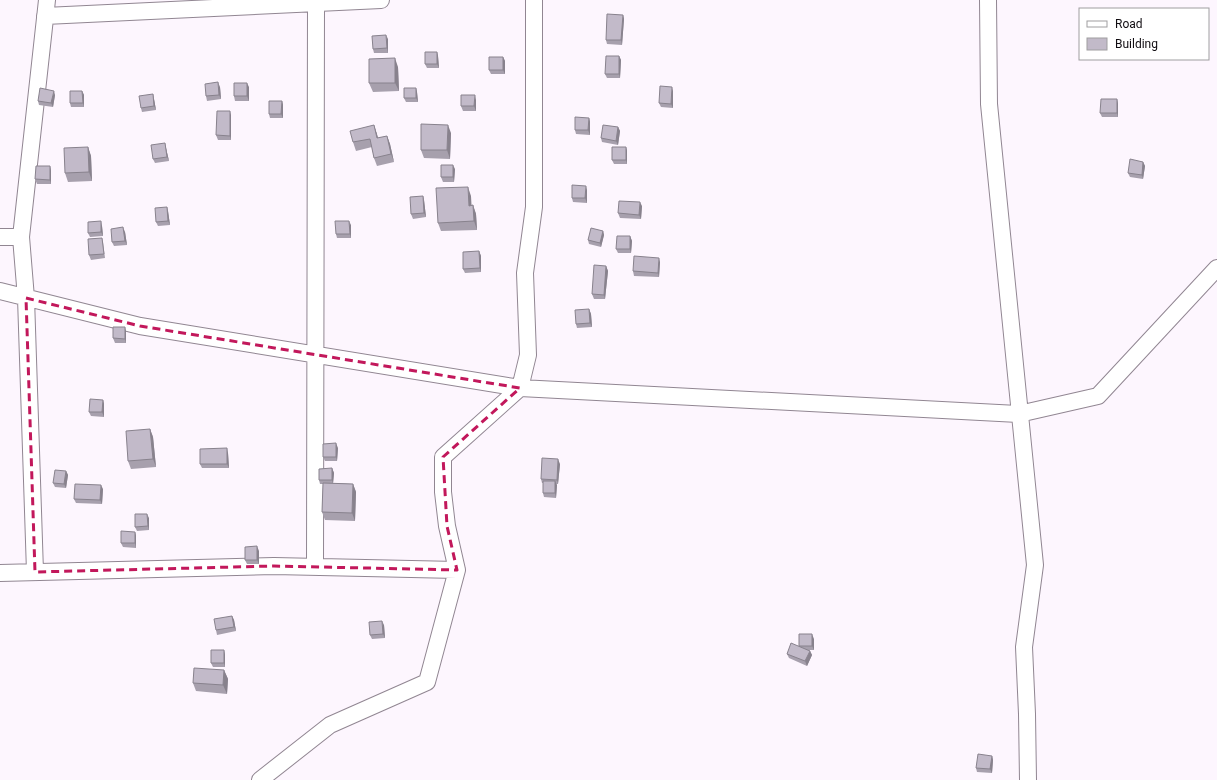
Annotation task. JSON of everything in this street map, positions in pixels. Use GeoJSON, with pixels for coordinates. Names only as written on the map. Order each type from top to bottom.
{"type":"FeatureCollection","features":[{"type":"Feature","properties":{"kind":"street"},"geometry":{"type":"LineString","coordinates":[[35,572],[26,298],[21,237],[47,0]]}},
{"type":"Feature","properties":{"kind":"street"},"geometry":{"type":"LineString","coordinates":[[45,16],[272,3],[316,3],[381,0]]}},
{"type":"Feature","properties":{"kind":"street"},"geometry":{"type":"LineString","coordinates":[[260,780],[330,725],[427,682],[457,570],[447,526],[443,492],[443,457],[520,388],[528,355],[525,273],[534,207],[534,0]]}},
{"type":"Feature","properties":{"kind":"street"},"geometry":{"type":"LineString","coordinates":[[988,0],[989,104],[1035,565],[1024,647],[1028,780]]}},
{"type":"Feature","properties":{"kind":"street"},"geometry":{"type":"LineString","coordinates":[[315,567],[316,3]]}},
{"type":"Feature","properties":{"kind":"street"},"geometry":{"type":"LineString","coordinates":[[0,237],[21,237]]}},
{"type":"Feature","properties":{"kind":"street"},"geometry":{"type":"LineString","coordinates":[[0,291],[140,326],[520,388],[1019,414],[1098,396],[1217,268]]}},
{"type":"Feature","properties":{"kind":"street"},"geometry":{"type":"LineString","coordinates":[[0,573],[274,566],[457,570]]}},
{"type":"Feature","properties":{"kind":"highlighted area"},"geometry":{"type":"Polygon","coordinates":[[[26,298],[140,326],[520,388],[443,457],[447,526],[457,570],[274,566],[35,572],[26,298]]]}},
{"type":"Feature","properties":{"kind":"building"},"geometry":{"type":"Polygon","coordinates":[[[607,14],[623,15],[621,40],[606,40],[607,14]]]}},
{"type":"Feature","properties":{"kind":"building"},"geometry":{"type":"Polygon","coordinates":[[[386,35],[387,48],[373,49],[372,36],[386,35]]]}},
{"type":"Feature","properties":{"kind":"building"},"geometry":{"type":"Polygon","coordinates":[[[425,52],[437,52],[437,64],[425,64],[425,52]]]}},
{"type":"Feature","properties":{"kind":"building"},"geometry":{"type":"Polygon","coordinates":[[[606,56],[619,56],[619,74],[605,74],[606,56]]]}},
{"type":"Feature","properties":{"kind":"building"},"geometry":{"type":"Polygon","coordinates":[[[489,57],[503,57],[503,70],[489,70],[489,57]]]}},
{"type":"Feature","properties":{"kind":"building"},"geometry":{"type":"Polygon","coordinates":[[[395,58],[395,83],[369,83],[369,59],[395,58]]]}},
{"type":"Feature","properties":{"kind":"building"},"geometry":{"type":"Polygon","coordinates":[[[218,82],[219,95],[206,96],[205,84],[218,82]]]}},
{"type":"Feature","properties":{"kind":"building"},"geometry":{"type":"Polygon","coordinates":[[[234,83],[247,83],[247,96],[234,96],[234,83]]]}},
{"type":"Feature","properties":{"kind":"building"},"geometry":{"type":"Polygon","coordinates":[[[660,86],[672,87],[671,104],[659,103],[660,86]]]}},
{"type":"Feature","properties":{"kind":"building"},"geometry":{"type":"Polygon","coordinates":[[[40,88],[54,91],[51,103],[38,101],[40,88]]]}},
{"type":"Feature","properties":{"kind":"building"},"geometry":{"type":"Polygon","coordinates":[[[404,88],[416,88],[416,98],[404,98],[404,88]]]}},
{"type":"Feature","properties":{"kind":"building"},"geometry":{"type":"Polygon","coordinates":[[[70,91],[82,91],[83,103],[70,103],[70,91]]]}},
{"type":"Feature","properties":{"kind":"building"},"geometry":{"type":"Polygon","coordinates":[[[153,94],[154,106],[141,108],[139,96],[153,94]]]}},
{"type":"Feature","properties":{"kind":"building"},"geometry":{"type":"Polygon","coordinates":[[[461,95],[475,95],[474,106],[461,106],[461,95]]]}},
{"type":"Feature","properties":{"kind":"building"},"geometry":{"type":"Polygon","coordinates":[[[1101,99],[1117,99],[1117,113],[1100,113],[1101,99]]]}},
{"type":"Feature","properties":{"kind":"building"},"geometry":{"type":"Polygon","coordinates":[[[269,101],[282,101],[281,114],[269,114],[269,101]]]}},
{"type":"Feature","properties":{"kind":"building"},"geometry":{"type":"Polygon","coordinates":[[[217,111],[230,111],[230,136],[216,135],[217,111]]]}},
{"type":"Feature","properties":{"kind":"building"},"geometry":{"type":"Polygon","coordinates":[[[575,117],[589,118],[588,130],[575,130],[575,117]]]}},
{"type":"Feature","properties":{"kind":"building"},"geometry":{"type":"Polygon","coordinates":[[[421,124],[448,125],[447,150],[421,150],[421,124]]]}},
{"type":"Feature","properties":{"kind":"building"},"geometry":{"type":"Polygon","coordinates":[[[374,125],[377,138],[387,136],[391,154],[374,158],[370,139],[353,142],[350,131],[374,125]]]}},
{"type":"Feature","properties":{"kind":"building"},"geometry":{"type":"Polygon","coordinates":[[[603,125],[618,127],[616,141],[601,138],[603,125]]]}},
{"type":"Feature","properties":{"kind":"building"},"geometry":{"type":"Polygon","coordinates":[[[165,143],[167,157],[153,159],[151,145],[165,143]]]}},
{"type":"Feature","properties":{"kind":"building"},"geometry":{"type":"Polygon","coordinates":[[[88,147],[89,172],[65,173],[64,148],[88,147]]]}},
{"type":"Feature","properties":{"kind":"building"},"geometry":{"type":"Polygon","coordinates":[[[612,147],[626,147],[626,160],[612,160],[612,147]]]}},
{"type":"Feature","properties":{"kind":"building"},"geometry":{"type":"Polygon","coordinates":[[[1130,159],[1143,162],[1142,175],[1128,173],[1130,159]]]}},
{"type":"Feature","properties":{"kind":"building"},"geometry":{"type":"Polygon","coordinates":[[[441,165],[453,165],[453,177],[441,177],[441,165]]]}},
{"type":"Feature","properties":{"kind":"building"},"geometry":{"type":"Polygon","coordinates":[[[36,166],[50,166],[50,180],[35,179],[36,166]]]}},
{"type":"Feature","properties":{"kind":"building"},"geometry":{"type":"Polygon","coordinates":[[[572,185],[586,186],[585,198],[572,198],[572,185]]]}},
{"type":"Feature","properties":{"kind":"building"},"geometry":{"type":"Polygon","coordinates":[[[468,187],[469,206],[473,205],[474,221],[438,223],[436,188],[468,187]]]}},
{"type":"Feature","properties":{"kind":"building"},"geometry":{"type":"Polygon","coordinates":[[[423,196],[424,213],[411,214],[410,197],[423,196]]]}},
{"type":"Feature","properties":{"kind":"building"},"geometry":{"type":"Polygon","coordinates":[[[619,201],[640,202],[639,215],[618,213],[619,201]]]}},
{"type":"Feature","properties":{"kind":"building"},"geometry":{"type":"Polygon","coordinates":[[[167,207],[168,221],[156,222],[155,208],[167,207]]]}},
{"type":"Feature","properties":{"kind":"building"},"geometry":{"type":"Polygon","coordinates":[[[101,221],[101,232],[88,233],[88,222],[101,221]]]}},
{"type":"Feature","properties":{"kind":"building"},"geometry":{"type":"Polygon","coordinates":[[[335,221],[349,221],[350,234],[336,234],[335,221]]]}},
{"type":"Feature","properties":{"kind":"building"},"geometry":{"type":"Polygon","coordinates":[[[123,227],[125,241],[112,242],[111,229],[123,227]]]}},
{"type":"Feature","properties":{"kind":"building"},"geometry":{"type":"Polygon","coordinates":[[[591,228],[603,231],[600,243],[588,240],[591,228]]]}},
{"type":"Feature","properties":{"kind":"building"},"geometry":{"type":"Polygon","coordinates":[[[617,236],[630,236],[630,249],[616,249],[617,236]]]}},
{"type":"Feature","properties":{"kind":"building"},"geometry":{"type":"Polygon","coordinates":[[[102,238],[104,254],[89,255],[88,239],[102,238]]]}},
{"type":"Feature","properties":{"kind":"building"},"geometry":{"type":"Polygon","coordinates":[[[479,251],[480,268],[463,269],[463,252],[479,251]]]}},
{"type":"Feature","properties":{"kind":"building"},"geometry":{"type":"Polygon","coordinates":[[[634,256],[659,258],[658,273],[633,271],[634,256]]]}},
{"type":"Feature","properties":{"kind":"building"},"geometry":{"type":"Polygon","coordinates":[[[594,265],[606,266],[604,295],[592,294],[594,265]]]}},
{"type":"Feature","properties":{"kind":"building"},"geometry":{"type":"Polygon","coordinates":[[[589,309],[590,323],[576,324],[575,310],[589,309]]]}},
{"type":"Feature","properties":{"kind":"building"},"geometry":{"type":"Polygon","coordinates":[[[113,327],[125,327],[125,339],[113,338],[113,327]]]}},
{"type":"Feature","properties":{"kind":"building"},"geometry":{"type":"Polygon","coordinates":[[[90,399],[103,400],[102,412],[89,412],[90,399]]]}},
{"type":"Feature","properties":{"kind":"building"},"geometry":{"type":"Polygon","coordinates":[[[150,429],[153,459],[128,461],[126,431],[150,429]]]}},
{"type":"Feature","properties":{"kind":"building"},"geometry":{"type":"Polygon","coordinates":[[[336,443],[336,457],[323,457],[323,444],[336,443]]]}},
{"type":"Feature","properties":{"kind":"building"},"geometry":{"type":"Polygon","coordinates":[[[227,448],[227,464],[200,464],[200,449],[227,448]]]}},
{"type":"Feature","properties":{"kind":"building"},"geometry":{"type":"Polygon","coordinates":[[[542,458],[558,459],[557,480],[541,479],[542,458]]]}},
{"type":"Feature","properties":{"kind":"building"},"geometry":{"type":"Polygon","coordinates":[[[332,468],[332,480],[319,480],[319,469],[332,468]]]}},
{"type":"Feature","properties":{"kind":"building"},"geometry":{"type":"Polygon","coordinates":[[[55,470],[66,471],[64,484],[53,483],[55,470]]]}},
{"type":"Feature","properties":{"kind":"building"},"geometry":{"type":"Polygon","coordinates":[[[543,481],[555,481],[555,493],[543,493],[543,481]]]}},
{"type":"Feature","properties":{"kind":"building"},"geometry":{"type":"Polygon","coordinates":[[[323,483],[353,484],[352,513],[322,512],[323,483]]]}},
{"type":"Feature","properties":{"kind":"building"},"geometry":{"type":"Polygon","coordinates":[[[75,484],[101,485],[100,500],[74,499],[75,484]]]}},
{"type":"Feature","properties":{"kind":"building"},"geometry":{"type":"Polygon","coordinates":[[[135,514],[147,514],[148,526],[135,527],[135,514]]]}},
{"type":"Feature","properties":{"kind":"building"},"geometry":{"type":"Polygon","coordinates":[[[121,531],[135,532],[135,543],[121,543],[121,531]]]}},
{"type":"Feature","properties":{"kind":"building"},"geometry":{"type":"Polygon","coordinates":[[[257,546],[257,560],[245,560],[245,547],[257,546]]]}},
{"type":"Feature","properties":{"kind":"building"},"geometry":{"type":"Polygon","coordinates":[[[232,616],[234,627],[216,630],[214,619],[232,616]]]}},
{"type":"Feature","properties":{"kind":"building"},"geometry":{"type":"Polygon","coordinates":[[[382,621],[383,634],[370,635],[369,622],[382,621]]]}},
{"type":"Feature","properties":{"kind":"building"},"geometry":{"type":"Polygon","coordinates":[[[799,634],[812,634],[812,646],[799,646],[799,634]]]}},
{"type":"Feature","properties":{"kind":"building"},"geometry":{"type":"Polygon","coordinates":[[[791,643],[810,651],[805,661],[787,654],[791,643]]]}},
{"type":"Feature","properties":{"kind":"building"},"geometry":{"type":"Polygon","coordinates":[[[211,650],[224,650],[224,663],[211,663],[211,650]]]}},
{"type":"Feature","properties":{"kind":"building"},"geometry":{"type":"Polygon","coordinates":[[[194,668],[224,670],[223,685],[193,683],[194,668]]]}},
{"type":"Feature","properties":{"kind":"building"},"geometry":{"type":"Polygon","coordinates":[[[978,754],[992,756],[990,769],[976,768],[978,754]]]}}]}
